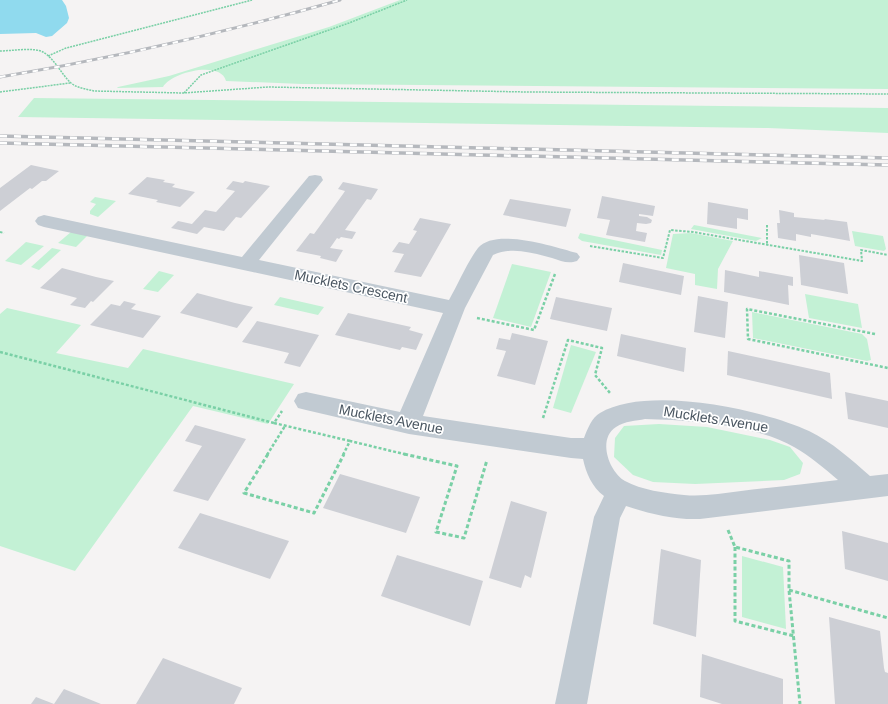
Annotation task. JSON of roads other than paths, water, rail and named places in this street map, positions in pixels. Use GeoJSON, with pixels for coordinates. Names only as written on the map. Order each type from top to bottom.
{"type":"FeatureCollection","features":[{"type":"Feature","properties":{"kind":"street"},"geometry":{"type":"LineString","coordinates":[[246,264],[315,180]]}},
{"type":"Feature","properties":{"kind":"street","name":"Mucklets Crescent"},"geometry":{"type":"LineString","coordinates":[[44,221],[246,264],[454,311]]}},
{"type":"Feature","properties":{"kind":"street"},"geometry":{"type":"LineString","coordinates":[[409,424],[414,408],[454,311],[486,251],[494,246],[504,244],[516,245],[566,256]]}},
{"type":"Feature","properties":{"kind":"street","name":"Mucklets Avenue"},"geometry":{"type":"LineString","coordinates":[[306,401],[409,424],[594,450]]}},
{"type":"Feature","properties":{"kind":"street","name":"Mucklets Avenue"},"geometry":{"type":"LineString","coordinates":[[654,409],[711,415],[781,430],[802,439],[845,470],[877,487],[718,506],[686,507],[658,504],[619,493],[606,482],[600,472],[594,450],[599,430],[607,420],[625,412],[654,409]]}},
{"type":"Feature","properties":{"kind":"street"},"geometry":{"type":"LineString","coordinates":[[571,704],[607,517],[619,493]]}},
{"type":"Feature","properties":{"kind":"water"},"geometry":{"type":"Polygon","coordinates":[[[0,0],[62,0],[66,6],[69,18],[67,23],[52,36],[46,37],[36,33],[0,34],[0,0]]]}},
{"type":"Feature","properties":{"kind":"railway"},"geometry":{"type":"LineString","coordinates":[[0,77],[129,53],[256,23],[340,0]]}},
{"type":"Feature","properties":{"kind":"railway"},"geometry":{"type":"LineString","coordinates":[[0,136],[888,158]]}},
{"type":"Feature","properties":{"kind":"railway"},"geometry":{"type":"LineString","coordinates":[[0,143],[888,165]]}}]}
